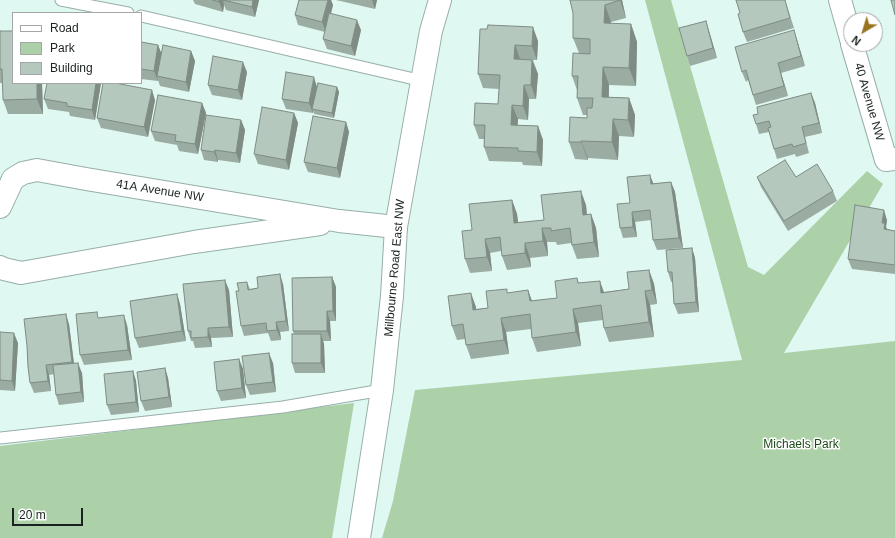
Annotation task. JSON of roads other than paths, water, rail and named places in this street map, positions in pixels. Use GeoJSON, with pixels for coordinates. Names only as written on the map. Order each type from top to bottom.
{"type":"FeatureCollection","features":[{"type":"Feature","properties":{"kind":"street","name":"Millbourne Road East NW"},"geometry":{"type":"LineString","coordinates":[[359,538],[382,390],[392,296],[396,227],[431,31],[440,0]]}},
{"type":"Feature","properties":{"kind":"street"},"geometry":{"type":"LineString","coordinates":[[840,0],[843,12]]}},
{"type":"Feature","properties":{"kind":"street","name":"40 Avenue NW"},"geometry":{"type":"LineString","coordinates":[[855,52],[890,159]]}},
{"type":"Feature","properties":{"kind":"street","name":"41A Avenue NW"},"geometry":{"type":"LineString","coordinates":[[0,207],[13,179],[23,173],[36,170],[339,221],[396,227]]}},
{"type":"Feature","properties":{"kind":"street","name":"41A Avenue NW"},"geometry":{"type":"LineString","coordinates":[[0,267],[21,273],[194,242],[339,221]]}},
{"type":"Feature","properties":{"kind":"lane"},"geometry":{"type":"LineString","coordinates":[[61,0],[123,12]]}},
{"type":"Feature","properties":{"kind":"lane"},"geometry":{"type":"LineString","coordinates":[[142,16],[423,81]]}},
{"type":"Feature","properties":{"kind":"lane"},"geometry":{"type":"LineString","coordinates":[[0,438],[283,407],[382,390]]}},
{"type":"Feature","properties":{"kind":"park label","name":"Michaels Park"},"geometry":{"type":"Point","coordinates":[801,445]}}]}
